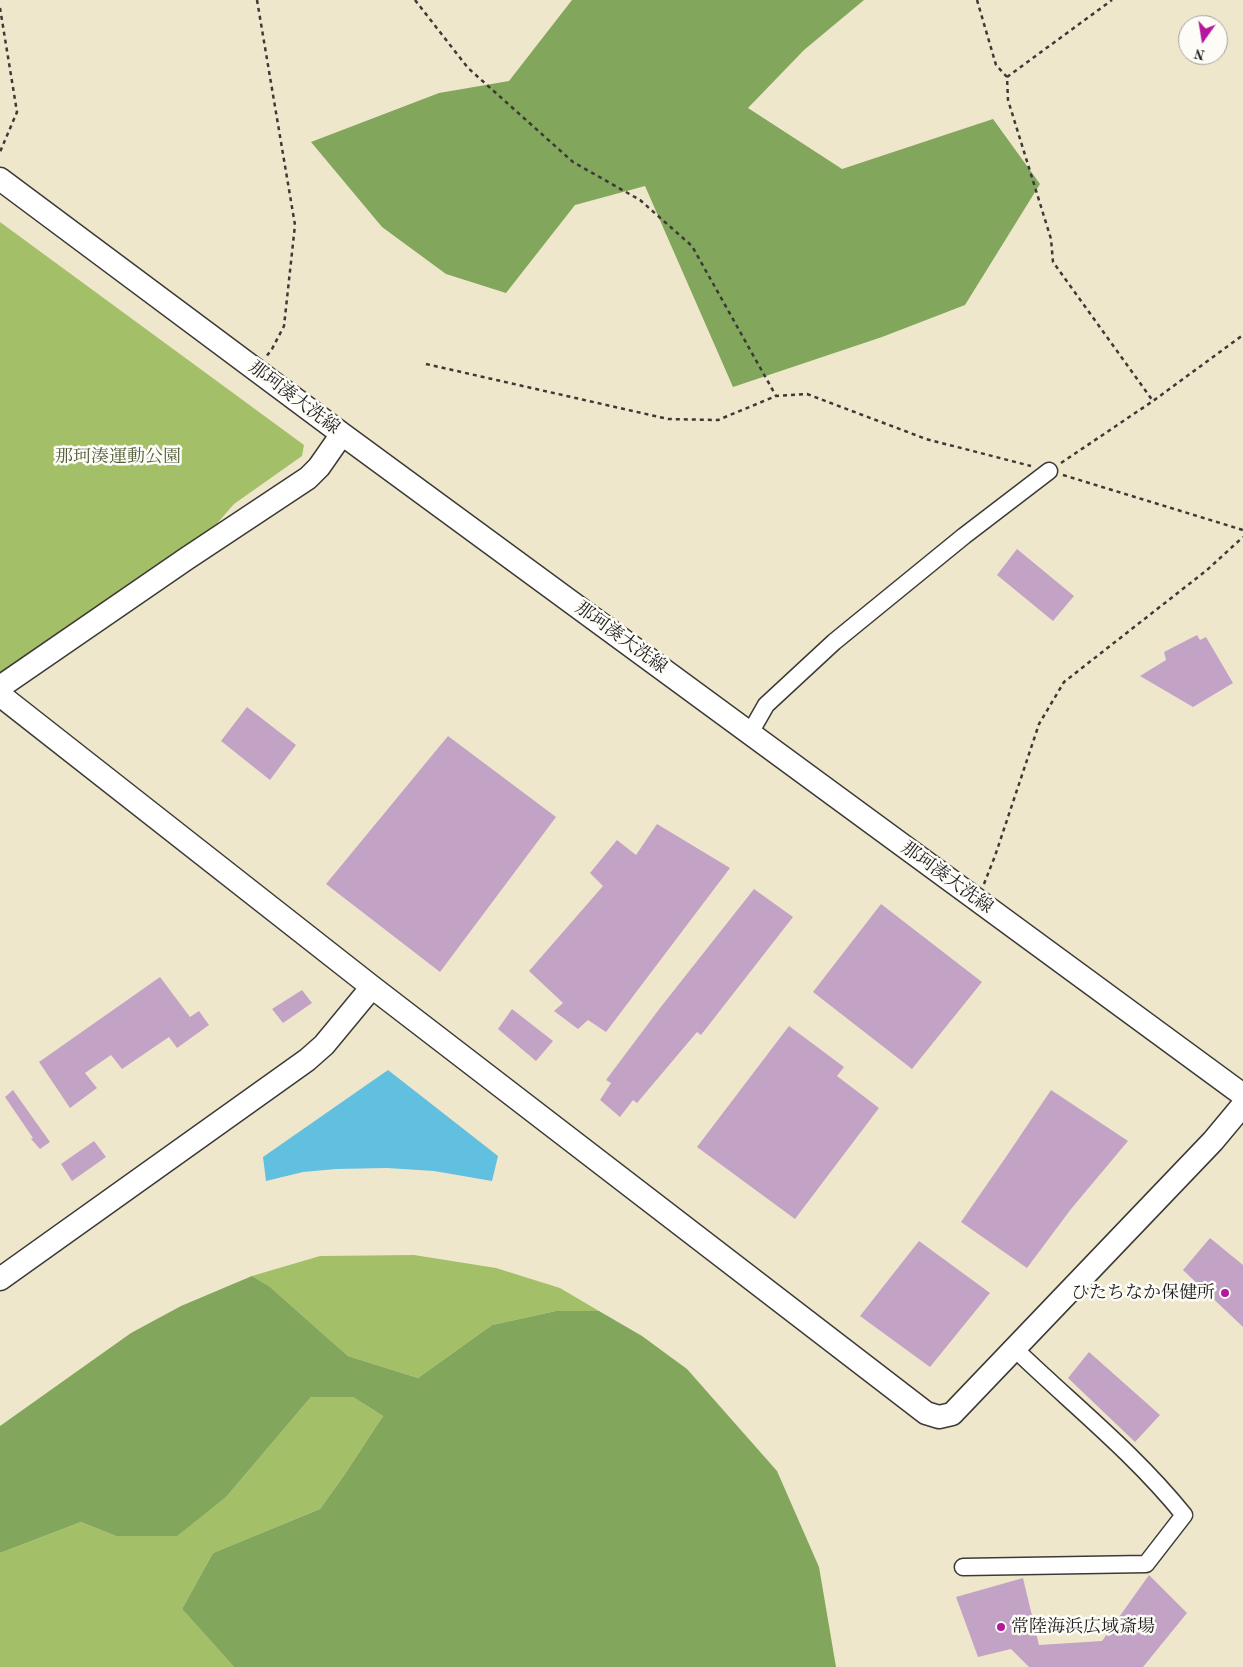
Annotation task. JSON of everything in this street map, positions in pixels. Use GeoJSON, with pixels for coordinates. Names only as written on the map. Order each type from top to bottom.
{"type":"FeatureCollection","features":[{"type":"Feature","properties":{"kind":"street","name":"那珂湊大洗線"},"geometry":{"type":"LineString","coordinates":[[0,179],[342,434],[1243,1095]]}},
{"type":"Feature","properties":{"kind":"street"},"geometry":{"type":"LineString","coordinates":[[0,687],[308,478],[319,467],[342,434]]}},
{"type":"Feature","properties":{"kind":"street"},"geometry":{"type":"LineString","coordinates":[[750,733],[766,704],[834,642],[964,536],[1049,471]]}},
{"type":"Feature","properties":{"kind":"street"},"geometry":{"type":"LineString","coordinates":[[0,695],[372,988],[926,1413],[939,1417],[952,1414],[1213,1141],[1243,1105]]}},
{"type":"Feature","properties":{"kind":"street"},"geometry":{"type":"LineString","coordinates":[[0,1279],[307,1060],[324,1046],[372,988]]}},
{"type":"Feature","properties":{"kind":"street"},"geometry":{"type":"LineString","coordinates":[[963,1567],[1146,1564],[1184,1515],[1165,1492],[1116,1442],[1015,1349]]}},
{"type":"Feature","properties":{"kind":"path"},"geometry":{"type":"LineString","coordinates":[[254,369],[272,350],[284,326],[295,225],[256,0]]}},
{"type":"Feature","properties":{"kind":"path"},"geometry":{"type":"LineString","coordinates":[[416,0],[468,68],[574,162],[640,200],[692,246],[776,396]]}},
{"type":"Feature","properties":{"kind":"path"},"geometry":{"type":"LineString","coordinates":[[977,0],[996,65],[1007,77],[1008,100],[1051,239],[1053,262],[1153,401]]}},
{"type":"Feature","properties":{"kind":"path"},"geometry":{"type":"LineString","coordinates":[[1007,77],[1112,0]]}},
{"type":"Feature","properties":{"kind":"path"},"geometry":{"type":"LineString","coordinates":[[0,8],[17,112],[0,152]]}},
{"type":"Feature","properties":{"kind":"path"},"geometry":{"type":"LineString","coordinates":[[1049,471],[1153,401],[1243,335]]}},
{"type":"Feature","properties":{"kind":"path"},"geometry":{"type":"LineString","coordinates":[[426,364],[668,419],[718,420],[776,396],[807,394],[926,439],[1049,471],[1243,530]]}},
{"type":"Feature","properties":{"kind":"path"},"geometry":{"type":"LineString","coordinates":[[977,900],[995,856],[1038,724],[1064,682],[1207,570],[1243,537]]}},
{"type":"Feature","properties":{"kind":"green space"},"geometry":{"type":"Polygon","coordinates":[[[572,0],[864,0],[804,50],[748,108],[842,169],[993,119],[1040,184],[965,305],[882,337],[733,387],[645,186],[575,205],[506,293],[446,274],[382,227],[311,142],[439,93],[509,81],[572,0]]]}},
{"type":"Feature","properties":{"kind":"green space","name":"那珂湊運動公園"},"geometry":{"type":"Polygon","coordinates":[[[0,222],[304,445],[302,456],[234,504],[186,559],[0,687],[0,222]]]}},
{"type":"Feature","properties":{"kind":"green space"},"geometry":{"type":"Polygon","coordinates":[[[414,1255],[496,1268],[560,1288],[599,1311],[556,1311],[492,1325],[418,1378],[348,1356],[269,1286],[252,1276],[320,1256],[414,1255]]]}},
{"type":"Feature","properties":{"kind":"green space"},"geometry":{"type":"Polygon","coordinates":[[[252,1276],[269,1286],[348,1356],[418,1378],[492,1325],[556,1311],[599,1311],[642,1336],[687,1369],[777,1471],[819,1567],[836,1667],[234,1667],[182,1609],[213,1553],[320,1509],[383,1416],[353,1397],[311,1397],[227,1496],[177,1536],[116,1536],[81,1522],[0,1553],[0,1426],[131,1333],[181,1306],[252,1276]]]}},
{"type":"Feature","properties":{"kind":"green space"},"geometry":{"type":"Polygon","coordinates":[[[311,1397],[353,1397],[383,1416],[320,1509],[213,1553],[182,1609],[234,1667],[0,1667],[0,1553],[81,1522],[116,1536],[227,1496],[311,1397]]]}},
{"type":"Feature","properties":{"kind":"water"},"geometry":{"type":"Polygon","coordinates":[[[388,1070],[498,1156],[492,1181],[434,1171],[387,1168],[303,1172],[266,1181],[263,1157],[388,1070]]]}},
{"type":"Feature","properties":{"kind":"building"},"geometry":{"type":"Polygon","coordinates":[[[1017,549],[1074,596],[1053,621],[997,575],[1017,549]]]}},
{"type":"Feature","properties":{"kind":"building"},"geometry":{"type":"Polygon","coordinates":[[[1197,635],[1200,640],[1206,637],[1233,683],[1193,707],[1140,676],[1166,660],[1164,652],[1197,635]]]}},
{"type":"Feature","properties":{"kind":"building"},"geometry":{"type":"Polygon","coordinates":[[[247,707],[296,745],[270,780],[221,741],[247,707]]]}},
{"type":"Feature","properties":{"kind":"building"},"geometry":{"type":"Polygon","coordinates":[[[448,736],[556,817],[440,972],[326,884],[448,736]]]}},
{"type":"Feature","properties":{"kind":"building"},"geometry":{"type":"Polygon","coordinates":[[[657,824],[730,868],[606,1032],[588,1020],[578,1029],[554,1011],[563,1003],[529,971],[603,886],[590,873],[617,840],[636,855],[657,824]]]}},
{"type":"Feature","properties":{"kind":"building"},"geometry":{"type":"Polygon","coordinates":[[[754,889],[793,917],[701,1035],[697,1032],[637,1103],[633,1100],[620,1117],[600,1100],[611,1083],[606,1080],[754,889]]]}},
{"type":"Feature","properties":{"kind":"building"},"geometry":{"type":"Polygon","coordinates":[[[881,904],[982,982],[912,1069],[813,992],[881,904]]]}},
{"type":"Feature","properties":{"kind":"building"},"geometry":{"type":"Polygon","coordinates":[[[160,977],[190,1017],[199,1011],[209,1025],[177,1048],[169,1037],[122,1069],[111,1055],[85,1073],[97,1088],[70,1108],[39,1062],[160,977]]]}},
{"type":"Feature","properties":{"kind":"building"},"geometry":{"type":"Polygon","coordinates":[[[302,990],[312,1003],[283,1023],[272,1009],[302,990]]]}},
{"type":"Feature","properties":{"kind":"building"},"geometry":{"type":"Polygon","coordinates":[[[512,1009],[553,1041],[536,1061],[498,1029],[512,1009]]]}},
{"type":"Feature","properties":{"kind":"building"},"geometry":{"type":"Polygon","coordinates":[[[789,1026],[844,1067],[837,1076],[879,1108],[795,1219],[697,1147],[789,1026]]]}},
{"type":"Feature","properties":{"kind":"building"},"geometry":{"type":"Polygon","coordinates":[[[13,1090],[50,1142],[40,1149],[31,1139],[33,1138],[5,1097],[13,1090]]]}},
{"type":"Feature","properties":{"kind":"building"},"geometry":{"type":"Polygon","coordinates":[[[1051,1090],[1128,1141],[1071,1209],[1027,1268],[961,1222],[1051,1090]]]}},
{"type":"Feature","properties":{"kind":"building"},"geometry":{"type":"Polygon","coordinates":[[[94,1141],[106,1157],[72,1181],[61,1164],[94,1141]]]}},
{"type":"Feature","properties":{"kind":"building","name":"ひたちなか保健所"},"geometry":{"type":"Polygon","coordinates":[[[1210,1238],[1243,1265],[1243,1327],[1183,1270],[1210,1238]]]}},
{"type":"Feature","properties":{"kind":"building"},"geometry":{"type":"Polygon","coordinates":[[[919,1241],[990,1293],[930,1367],[860,1316],[919,1241]]]}},
{"type":"Feature","properties":{"kind":"building"},"geometry":{"type":"Polygon","coordinates":[[[1089,1352],[1160,1415],[1135,1442],[1068,1378],[1089,1352]]]}},
{"type":"Feature","properties":{"kind":"building","name":"常陸海浜広域斎場"},"geometry":{"type":"Polygon","coordinates":[[[1149,1575],[1187,1613],[1143,1667],[1029,1667],[1011,1649],[978,1657],[956,1597],[1023,1578],[1039,1645],[1102,1641],[1149,1575]]]}},
{"type":"Feature","properties":{"kind":"place","name":"ひたちなか保健所"},"geometry":{"type":"Point","coordinates":[1225,1293]}},
{"type":"Feature","properties":{"kind":"place","name":"常陸海浜広域斎場"},"geometry":{"type":"Point","coordinates":[1001,1627]}}]}
